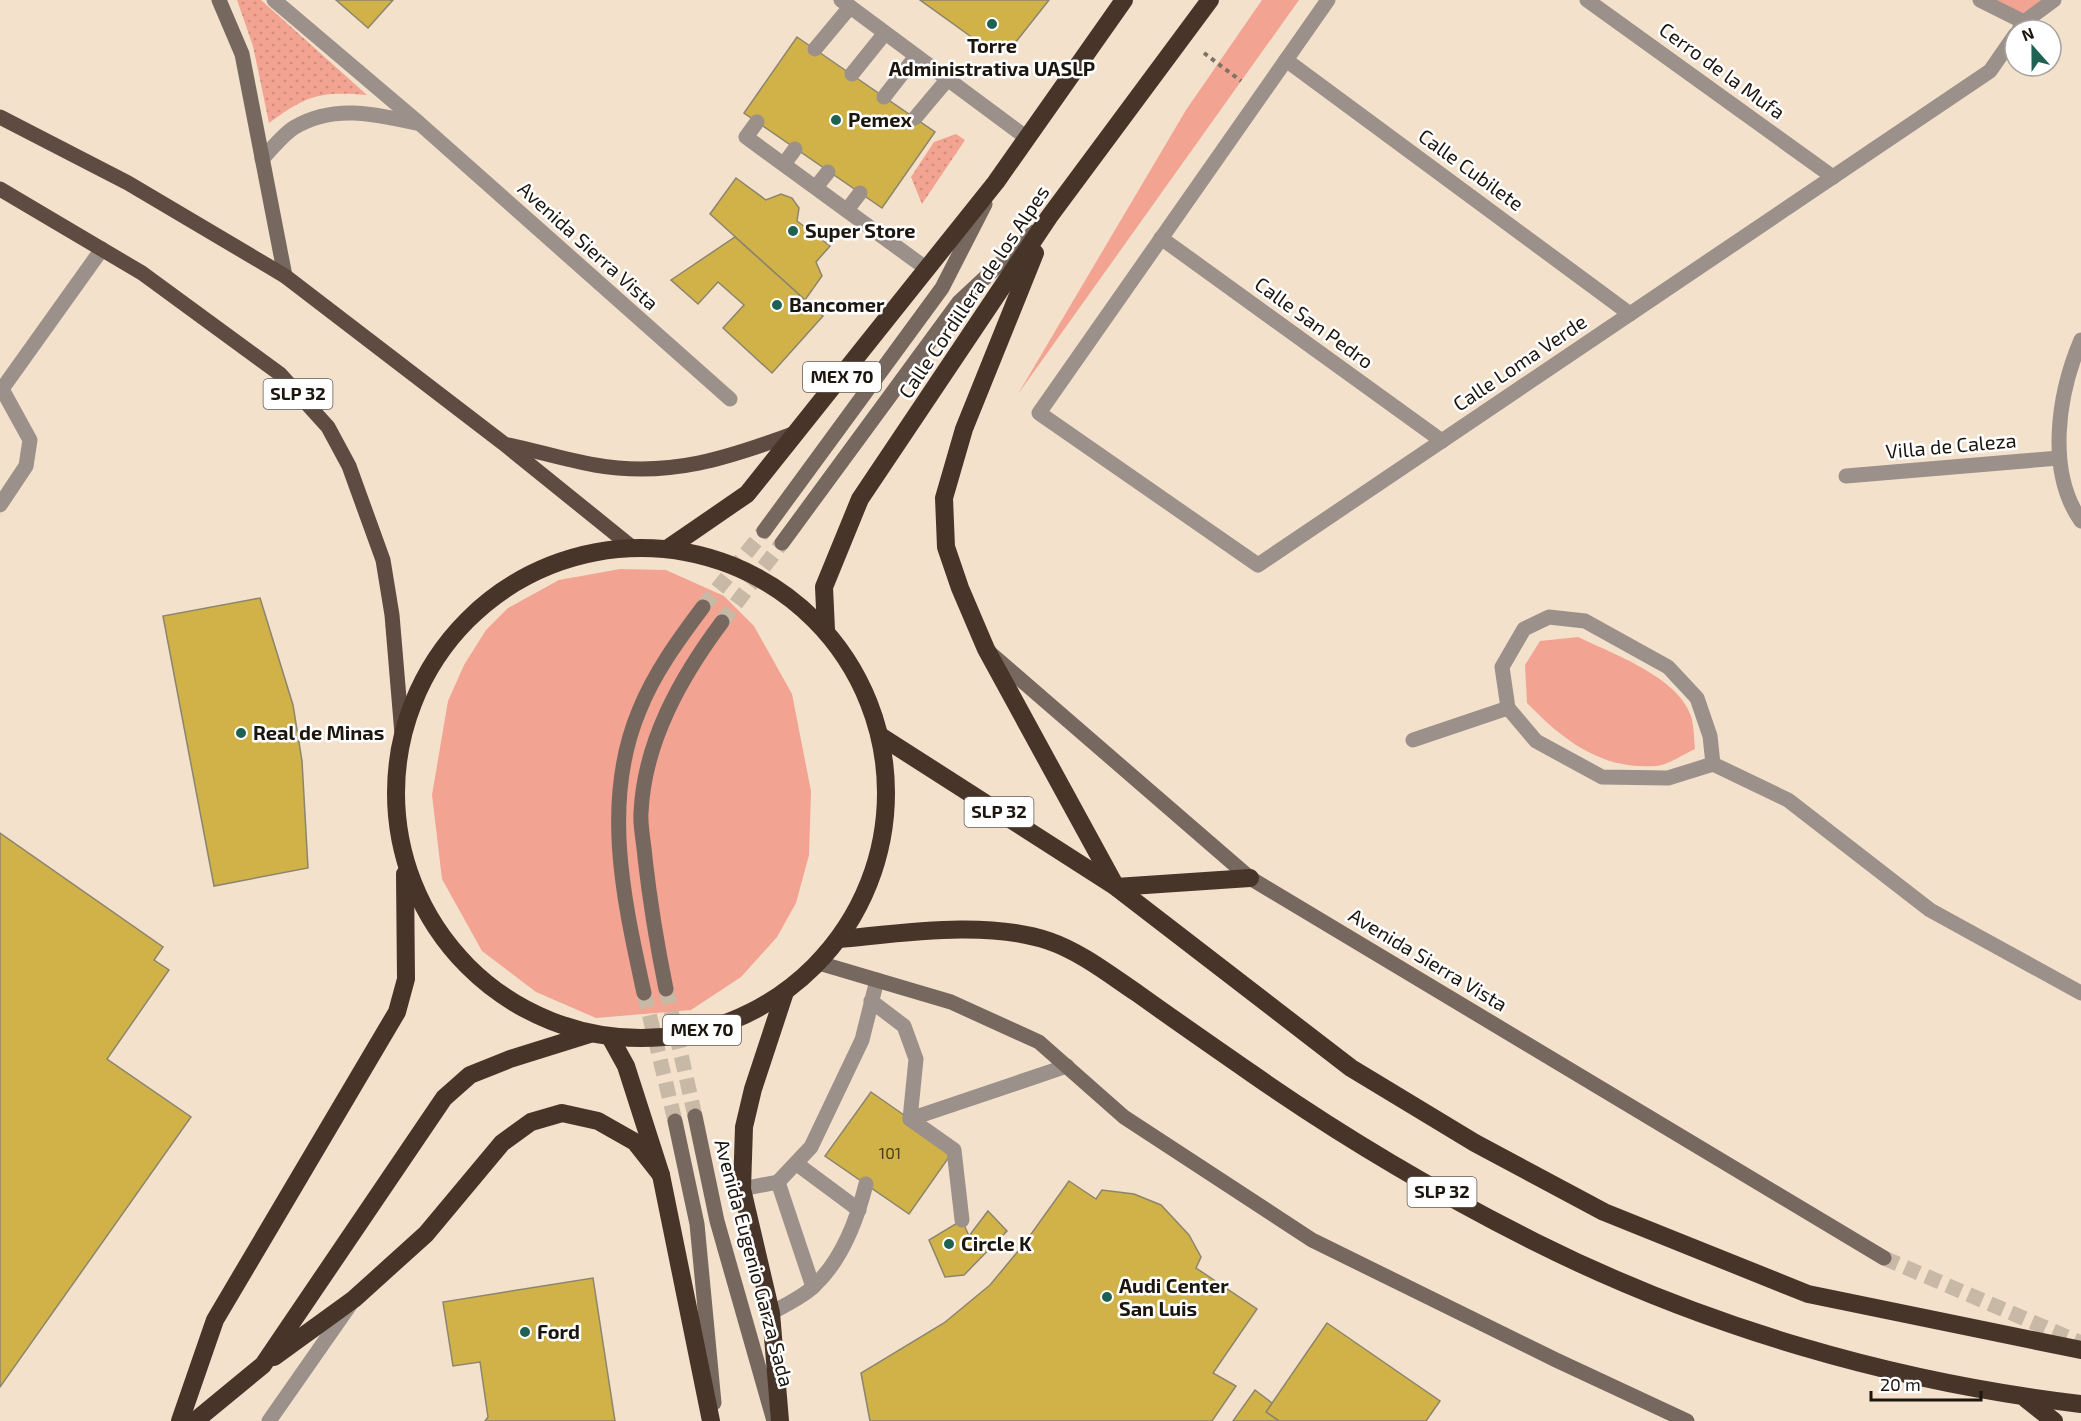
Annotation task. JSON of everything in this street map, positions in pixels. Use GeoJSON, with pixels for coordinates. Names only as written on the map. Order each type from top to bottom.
{"type":"FeatureCollection","features":[{"type":"Feature","properties":{"kind":"highway","name":"MEX 70"},"geometry":{"type":"LineString","coordinates":[[667,549],[747,494],[996,182],[1124,0]]}},
{"type":"Feature","properties":{"kind":"highway","name":"Calle Cordillera de los Alpes"},"geometry":{"type":"LineString","coordinates":[[826,630],[824,587],[860,499],[1049,217],[1210,0]]}},
{"type":"Feature","properties":{"kind":"highway"},"geometry":{"type":"LineString","coordinates":[[1049,217],[964,429],[944,498],[946,547],[960,588],[986,649],[1116,887],[1250,878]]}},
{"type":"Feature","properties":{"kind":"highway","name":"MEX 70"},"geometry":{"type":"LineString","coordinates":[[180,1421],[215,1320],[398,1012],[406,979],[405,866],[396,822],[395,777],[402,734],[421,684],[449,640],[486,603],[541,570],[580,556],[633,548],[667,549],[726,563],[781,590],[826,630],[861,680],[882,737],[888,790],[882,843],[867,893],[839,939],[819,963],[786,992],[731,1022],[672,1037],[610,1037],[590,1034],[528,1013],[475,975],[433,925],[405,866]]}},
{"type":"Feature","properties":{"kind":"highway","name":"SLP 32"},"geometry":{"type":"LineString","coordinates":[[882,737],[1116,887],[1351,1068],[1475,1143],[1604,1212],[1808,1294],[2081,1350]]}},
{"type":"Feature","properties":{"kind":"highway","name":"SLP 32"},"geometry":{"type":"LineString","coordinates":[[839,939],[914,932],[987,930],[1049,941],[1098,966],[1259,1079],[1410,1174],[1537,1243],[1650,1294],[1762,1335],[1885,1368],[2025,1398],[2081,1404]]}},
{"type":"Feature","properties":{"kind":"highway"},"geometry":{"type":"LineString","coordinates":[[780,1421],[771,1313],[742,1189],[744,1128],[753,1089],[786,992]]}},
{"type":"Feature","properties":{"kind":"highway","name":"MEX 70"},"geometry":{"type":"LineString","coordinates":[[195,1421],[263,1365],[444,1098],[470,1075],[510,1059],[590,1034]]}},
{"type":"Feature","properties":{"kind":"highway"},"geometry":{"type":"LineString","coordinates":[[610,1037],[630,1075],[661,1175],[711,1421]]}},
{"type":"Feature","properties":{"kind":"highway"},"geometry":{"type":"LineString","coordinates":[[263,1365],[354,1299],[426,1234],[502,1143],[531,1122],[562,1113],[598,1121],[635,1142],[661,1175]]}},
{"type":"Feature","properties":{"kind":"highway"},"geometry":{"type":"LineString","coordinates":[[2025,1398],[2054,1421]]}},
{"type":"Feature","properties":{"kind":"main road"},"geometry":{"type":"LineString","coordinates":[[0,117],[128,183],[285,276],[503,443],[633,548]]}},
{"type":"Feature","properties":{"kind":"main road","name":"SLP 32"},"geometry":{"type":"LineString","coordinates":[[0,189],[142,273],[280,374],[328,427],[349,466],[383,560],[392,615],[402,734]]}},
{"type":"Feature","properties":{"kind":"main road"},"geometry":{"type":"LineString","coordinates":[[503,443],[595,465],[646,470],[689,466],[736,456],[798,432]]}},
{"type":"Feature","properties":{"kind":"street"},"geometry":{"type":"LineString","coordinates":[[219,0],[242,54],[285,276]]}},
{"type":"Feature","properties":{"kind":"street","name":"Avenida Sierra Vista"},"geometry":{"type":"LineString","coordinates":[[274,0],[418,123],[730,399]]}},
{"type":"Feature","properties":{"kind":"street"},"geometry":{"type":"LineString","coordinates":[[1161,238],[1329,0]]}},
{"type":"Feature","properties":{"kind":"street","name":"Cerro de la Mufa"},"geometry":{"type":"LineString","coordinates":[[1587,0],[1833,177]]}},
{"type":"Feature","properties":{"kind":"street"},"geometry":{"type":"LineString","coordinates":[[1980,0],[2004,18]]}},
{"type":"Feature","properties":{"kind":"street","name":"Calle Loma Verde"},"geometry":{"type":"LineString","coordinates":[[2032,18],[2054,0]]}},
{"type":"Feature","properties":{"kind":"street"},"geometry":{"type":"LineString","coordinates":[[815,49],[846,4],[1027,138]]}},
{"type":"Feature","properties":{"kind":"street"},"geometry":{"type":"LineString","coordinates":[[852,74],[885,33]]}},
{"type":"Feature","properties":{"kind":"street","name":"Calle Loma Verde"},"geometry":{"type":"LineString","coordinates":[[1161,238],[1039,413],[1258,565],[1990,71],[2003,52]]}},
{"type":"Feature","properties":{"kind":"street"},"geometry":{"type":"LineString","coordinates":[[884,97],[916,56]]}},
{"type":"Feature","properties":{"kind":"street","name":"Calle Cubilete"},"geometry":{"type":"LineString","coordinates":[[1286,60],[1630,314]]}},
{"type":"Feature","properties":{"kind":"street"},"geometry":{"type":"LineString","coordinates":[[915,118],[947,80]]}},
{"type":"Feature","properties":{"kind":"street","name":"Avenida Sierra Vista"},"geometry":{"type":"LineString","coordinates":[[262,159],[295,127],[334,112],[372,113],[418,123]]}},
{"type":"Feature","properties":{"kind":"street"},"geometry":{"type":"LineString","coordinates":[[757,123],[747,137],[927,269]]}},
{"type":"Feature","properties":{"kind":"street"},"geometry":{"type":"LineString","coordinates":[[784,164],[795,149]]}},
{"type":"Feature","properties":{"kind":"street"},"geometry":{"type":"LineString","coordinates":[[816,188],[828,171]]}},
{"type":"Feature","properties":{"kind":"street"},"geometry":{"type":"LineString","coordinates":[[764,531],[942,288],[996,182]]}},
{"type":"Feature","properties":{"kind":"street"},"geometry":{"type":"LineString","coordinates":[[847,210],[860,193]]}},
{"type":"Feature","properties":{"kind":"street"},"geometry":{"type":"LineString","coordinates":[[782,543],[959,302],[1049,217]]}},
{"type":"Feature","properties":{"kind":"street","name":"Calle San Pedro"},"geometry":{"type":"LineString","coordinates":[[1161,238],[1442,441]]}},
{"type":"Feature","properties":{"kind":"street"},"geometry":{"type":"LineString","coordinates":[[0,505],[26,466],[30,440],[1,388],[102,249]]}},
{"type":"Feature","properties":{"kind":"street"},"geometry":{"type":"LineString","coordinates":[[2081,340],[2062,402],[2059,458],[2070,505],[2081,521]]}},
{"type":"Feature","properties":{"kind":"street","name":"Villa de Caleza"},"geometry":{"type":"LineString","coordinates":[[1846,476],[2059,458]]}},
{"type":"Feature","properties":{"kind":"street"},"geometry":{"type":"LineString","coordinates":[[644,993],[626,913],[617,816],[621,771],[639,711],[672,649],[703,607]]}},
{"type":"Feature","properties":{"kind":"street"},"geometry":{"type":"LineString","coordinates":[[1713,764],[1710,736],[1697,698],[1668,667],[1585,621],[1549,617],[1524,629],[1502,667],[1508,708],[1536,741],[1602,777],[1668,778],[1713,764],[1788,800],[1930,910],[2081,993]]}},
{"type":"Feature","properties":{"kind":"street"},"geometry":{"type":"LineString","coordinates":[[666,989],[651,908],[641,813],[646,774],[662,723],[694,660],[722,622]]}},
{"type":"Feature","properties":{"kind":"street","name":"Avenida Sierra Vista"},"geometry":{"type":"LineString","coordinates":[[986,649],[1250,878],[1884,1258]]}},
{"type":"Feature","properties":{"kind":"street"},"geometry":{"type":"LineString","coordinates":[[1413,740],[1508,708]]}},
{"type":"Feature","properties":{"kind":"street"},"geometry":{"type":"LineString","coordinates":[[819,963],[951,1002],[1039,1042],[1125,1117],[1312,1240],[1556,1360],[1687,1421]]}},
{"type":"Feature","properties":{"kind":"street"},"geometry":{"type":"LineString","coordinates":[[742,1189],[778,1182],[811,1147],[862,1041],[877,980]]}},
{"type":"Feature","properties":{"kind":"street"},"geometry":{"type":"LineString","coordinates":[[872,1001],[904,1026],[916,1059],[910,1119]]}},
{"type":"Feature","properties":{"kind":"street"},"geometry":{"type":"LineString","coordinates":[[910,1119],[1067,1066]]}},
{"type":"Feature","properties":{"kind":"street","name":"Avenida Eugenio Garza Sada"},"geometry":{"type":"LineString","coordinates":[[695,1116],[717,1221],[774,1421]]}},
{"type":"Feature","properties":{"kind":"street"},"geometry":{"type":"LineString","coordinates":[[910,1119],[954,1150],[962,1220]]}},
{"type":"Feature","properties":{"kind":"street"},"geometry":{"type":"LineString","coordinates":[[675,1121],[697,1224],[716,1421]]}},
{"type":"Feature","properties":{"kind":"street"},"geometry":{"type":"LineString","coordinates":[[797,1164],[859,1210]]}},
{"type":"Feature","properties":{"kind":"street"},"geometry":{"type":"LineString","coordinates":[[778,1182],[813,1287]]}},
{"type":"Feature","properties":{"kind":"street"},"geometry":{"type":"LineString","coordinates":[[771,1313],[813,1287],[835,1263],[859,1210],[866,1184]]}},
{"type":"Feature","properties":{"kind":"street"},"geometry":{"type":"LineString","coordinates":[[269,1421],[354,1299]]}},
{"type":"Feature","properties":{"kind":"path"},"geometry":{"type":"LineString","coordinates":[[1183,38],[1241,81],[1234,90]]}},
{"type":"Feature","properties":{"kind":"shaded area"},"geometry":{"type":"Polygon","coordinates":[[[237,0],[261,0],[367,95],[337,94],[315,97],[294,106],[269,123],[253,46],[237,0]]]}},
{"type":"Feature","properties":{"kind":"shaded area"},"geometry":{"type":"Polygon","coordinates":[[[1262,0],[1299,0],[1018,394],[1186,110],[1262,0]]]}},
{"type":"Feature","properties":{"kind":"shaded area"},"geometry":{"type":"Polygon","coordinates":[[[1980,0],[2054,0],[2029,18],[2016,18],[1980,0]]]}},
{"type":"Feature","properties":{"kind":"shaded area"},"geometry":{"type":"Polygon","coordinates":[[[956,134],[965,140],[922,204],[911,177],[934,142],[956,134]]]}},
{"type":"Feature","properties":{"kind":"shaded area"},"geometry":{"type":"Polygon","coordinates":[[[620,569],[666,570],[724,596],[754,626],[792,694],[811,791],[809,855],[796,903],[777,937],[741,977],[691,1010],[596,1018],[536,992],[482,951],[442,879],[432,795],[448,701],[464,665],[486,630],[508,608],[559,580],[620,569]]]}},
{"type":"Feature","properties":{"kind":"shaded area"},"geometry":{"type":"Polygon","coordinates":[[[1578,637],[1643,668],[1673,690],[1684,702],[1691,716],[1695,749],[1671,762],[1656,766],[1618,763],[1584,750],[1555,729],[1527,703],[1525,665],[1540,641],[1578,637]]]}},
{"type":"Feature","properties":{"kind":"building"},"geometry":{"type":"Polygon","coordinates":[[[336,0],[393,0],[368,28],[336,0]]]}},
{"type":"Feature","properties":{"kind":"building","name":"Torre Administrativa UASLP"},"geometry":{"type":"Polygon","coordinates":[[[920,0],[1049,0],[1011,48],[991,51],[920,0]]]}},
{"type":"Feature","properties":{"kind":"building","name":"Pemex"},"geometry":{"type":"Polygon","coordinates":[[[797,37],[935,132],[882,208],[744,113],[797,37]]]}},
{"type":"Feature","properties":{"kind":"building"},"geometry":{"type":"Polygon","coordinates":[[[736,178],[766,200],[781,194],[792,198],[799,208],[797,221],[830,246],[816,262],[822,276],[805,300],[710,214],[736,178]]]}},
{"type":"Feature","properties":{"kind":"building","name":"Bancomer"},"geometry":{"type":"Polygon","coordinates":[[[735,237],[823,316],[772,373],[723,328],[744,305],[718,282],[698,304],[671,280],[735,237]]]}},
{"type":"Feature","properties":{"kind":"building","name":"Real de Minas"},"geometry":{"type":"Polygon","coordinates":[[[260,598],[293,705],[302,761],[308,868],[214,886],[163,616],[260,598]]]}},
{"type":"Feature","properties":{"kind":"building"},"geometry":{"type":"Polygon","coordinates":[[[0,833],[163,947],[154,960],[169,970],[107,1059],[191,1117],[0,1387],[0,833]]]}},
{"type":"Feature","properties":{"kind":"building"},"geometry":{"type":"Polygon","coordinates":[[[871,1092],[954,1150],[909,1214],[825,1156],[871,1092]]]}},
{"type":"Feature","properties":{"kind":"building","name":"Audi Center San Luis"},"geometry":{"type":"Polygon","coordinates":[[[1069,1181],[1096,1199],[1102,1190],[1134,1194],[1161,1205],[1189,1235],[1201,1257],[1196,1268],[1257,1309],[1213,1373],[1236,1386],[1212,1421],[870,1421],[861,1373],[944,1323],[990,1285],[1024,1244],[1069,1181]]]}},
{"type":"Feature","properties":{"kind":"building"},"geometry":{"type":"Polygon","coordinates":[[[988,1211],[1007,1231],[964,1275],[945,1277],[929,1240],[962,1220],[969,1236],[988,1211]]]}},
{"type":"Feature","properties":{"kind":"building","name":"Ford"},"geometry":{"type":"Polygon","coordinates":[[[593,1278],[615,1421],[485,1421],[488,1417],[480,1362],[453,1366],[443,1302],[593,1278]]]}},
{"type":"Feature","properties":{"kind":"building"},"geometry":{"type":"Polygon","coordinates":[[[1327,1323],[1440,1401],[1426,1421],[1279,1421],[1266,1412],[1327,1323]]]}},
{"type":"Feature","properties":{"kind":"building"},"geometry":{"type":"Polygon","coordinates":[[[1255,1390],[1272,1403],[1266,1412],[1279,1421],[1233,1421],[1255,1390]]]}},
{"type":"Feature","properties":{"kind":"tunnel"},"geometry":{"type":"LineString","coordinates":[[703,607],[764,531]]}},
{"type":"Feature","properties":{"kind":"tunnel"},"geometry":{"type":"LineString","coordinates":[[722,622],[782,543]]}},
{"type":"Feature","properties":{"kind":"tunnel"},"geometry":{"type":"LineString","coordinates":[[666,989],[695,1116]]}},
{"type":"Feature","properties":{"kind":"tunnel"},"geometry":{"type":"LineString","coordinates":[[644,993],[675,1121]]}},
{"type":"Feature","properties":{"kind":"tunnel"},"geometry":{"type":"LineString","coordinates":[[1884,1258],[2081,1343]]}},
{"type":"Feature","properties":{"kind":"place","name":"Torre Administrativa UASLP"},"geometry":{"type":"Point","coordinates":[992,24]}},
{"type":"Feature","properties":{"kind":"place","name":"Pemex"},"geometry":{"type":"Point","coordinates":[836,120]}},
{"type":"Feature","properties":{"kind":"place","name":"Super Store"},"geometry":{"type":"Point","coordinates":[793,231]}},
{"type":"Feature","properties":{"kind":"place","name":"Bancomer"},"geometry":{"type":"Point","coordinates":[777,305]}},
{"type":"Feature","properties":{"kind":"place","name":"Real de Minas"},"geometry":{"type":"Point","coordinates":[241,733]}},
{"type":"Feature","properties":{"kind":"place","name":"Circle K"},"geometry":{"type":"Point","coordinates":[949,1244]}},
{"type":"Feature","properties":{"kind":"place","name":"Audi Center San Luis"},"geometry":{"type":"Point","coordinates":[1107,1297]}},
{"type":"Feature","properties":{"kind":"place","name":"Ford"},"geometry":{"type":"Point","coordinates":[525,1332]}}]}
